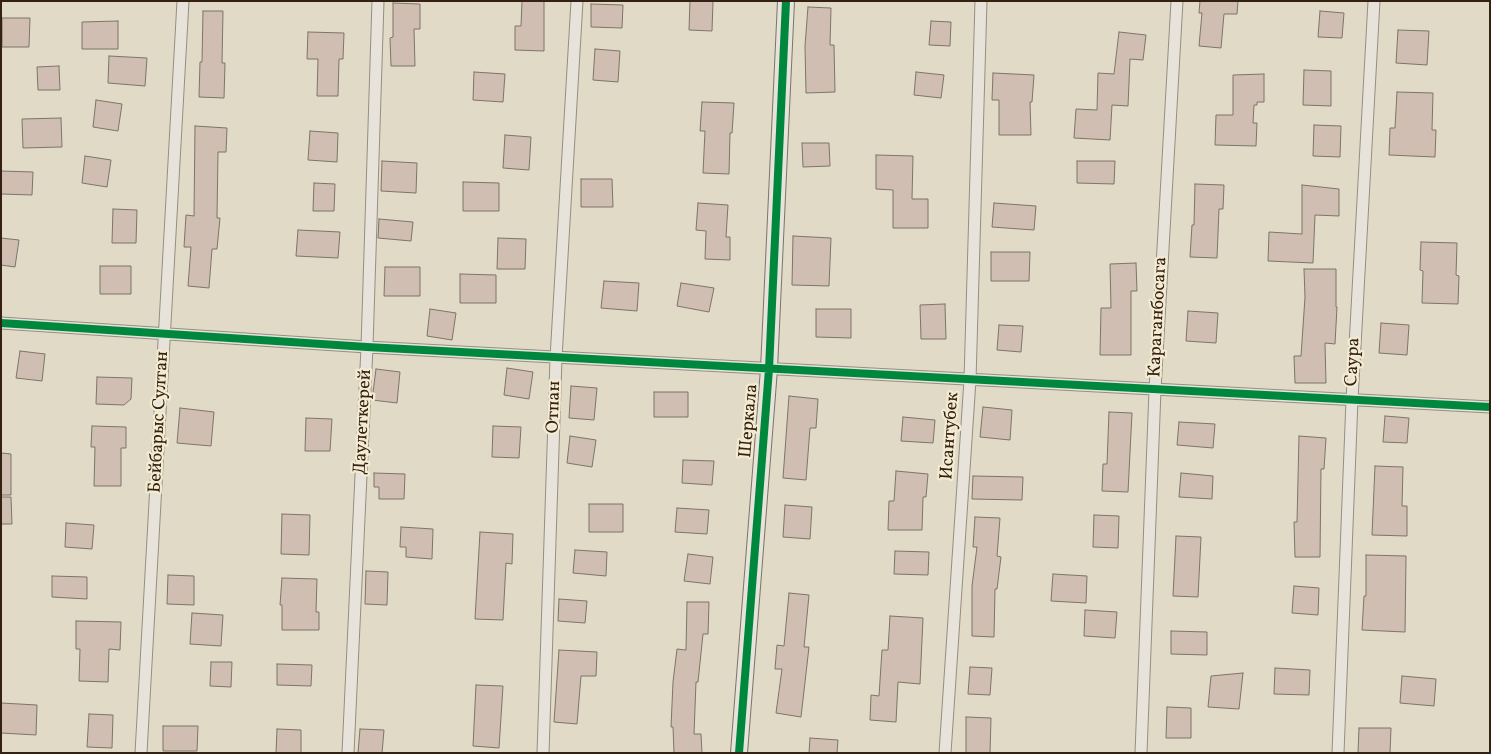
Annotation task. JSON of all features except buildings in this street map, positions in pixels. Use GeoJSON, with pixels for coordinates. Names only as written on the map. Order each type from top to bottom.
{"type":"FeatureCollection","features":[{"type":"Feature","properties":{"kind":"street","name":"Бейбарыс Султан"},"geometry":{"type":"LineString","coordinates":[[141,753],[183,1]]}},
{"type":"Feature","properties":{"kind":"street","name":"Даулеткерей"},"geometry":{"type":"LineString","coordinates":[[348,753],[367,347],[378,1]]}},
{"type":"Feature","properties":{"kind":"street","name":"Отпан"},"geometry":{"type":"LineString","coordinates":[[543,753],[556,358],[577,1]]}},
{"type":"Feature","properties":{"kind":"street","name":"Шеркала"},"geometry":{"type":"LineString","coordinates":[[739,753],[769,369],[786,1]]}},
{"type":"Feature","properties":{"kind":"street","name":"Исантубек"},"geometry":{"type":"LineString","coordinates":[[945,753],[970,380],[982,1]]}},
{"type":"Feature","properties":{"kind":"street","name":"Караганбосага"},"geometry":{"type":"LineString","coordinates":[[1141,753],[1155,390],[1177,1]]}},
{"type":"Feature","properties":{"kind":"street","name":"Саура"},"geometry":{"type":"LineString","coordinates":[[1338,753],[1352,400],[1374,1]]}},
{"type":"Feature","properties":{"kind":"street"},"geometry":{"type":"LineString","coordinates":[[1,323],[556,358],[1490,407]]}},
{"type":"Feature","properties":{"kind":"cycle path"},"geometry":{"type":"LineString","coordinates":[[739,753],[769,369],[786,1]]}},
{"type":"Feature","properties":{"kind":"cycle path"},"geometry":{"type":"LineString","coordinates":[[1,323],[367,347],[1490,407]]}}]}
